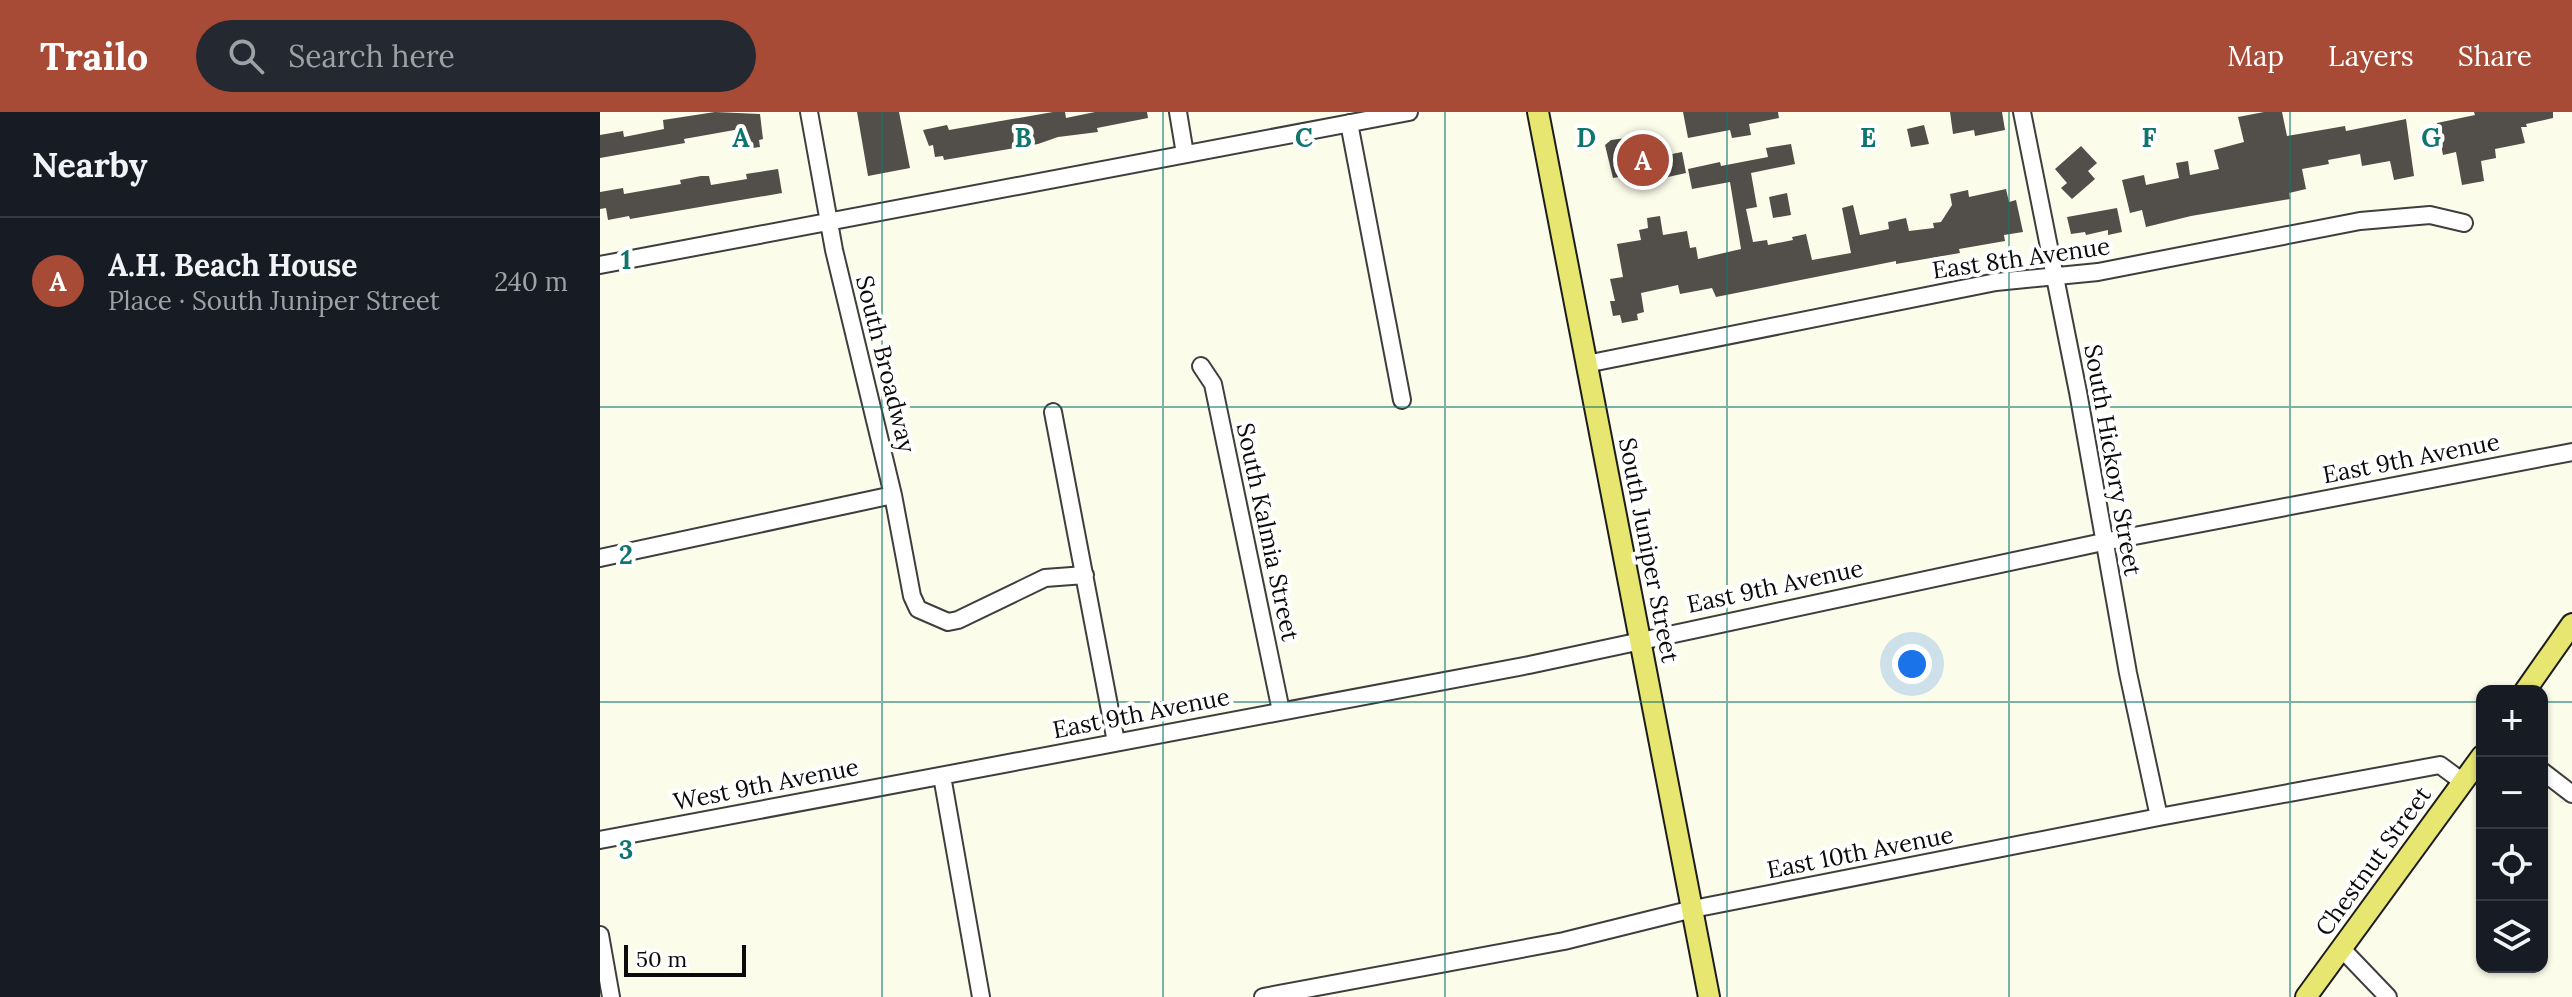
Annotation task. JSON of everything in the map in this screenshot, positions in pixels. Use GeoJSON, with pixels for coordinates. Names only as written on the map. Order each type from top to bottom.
{"type":"FeatureCollection","features":[{"type":"Feature","properties":{"kind":"main road","name":"South Juniper Street"},"geometry":{"type":"LineString","coordinates":[[1538,112],[1709,997]]}},
{"type":"Feature","properties":{"kind":"main road"},"geometry":{"type":"LineString","coordinates":[[2529,685],[2572,624]]}},
{"type":"Feature","properties":{"kind":"main road","name":"Chestnut Street"},"geometry":{"type":"LineString","coordinates":[[2306,997],[2481,757]]}},
{"type":"Feature","properties":{"kind":"street","name":"South Broadway"},"geometry":{"type":"LineString","coordinates":[[809,112],[834,250],[893,495],[912,596],[918,609],[933,618],[948,622],[958,620],[1045,578],[1085,575]]}},
{"type":"Feature","properties":{"kind":"street"},"geometry":{"type":"LineString","coordinates":[[1178,112],[1185,154]]}},
{"type":"Feature","properties":{"kind":"street"},"geometry":{"type":"LineString","coordinates":[[600,265],[1409,112]]}},
{"type":"Feature","properties":{"kind":"street","name":"South Hickory Street"},"geometry":{"type":"LineString","coordinates":[[2022,112],[2078,392],[2103,542],[2159,817]]}},
{"type":"Feature","properties":{"kind":"street"},"geometry":{"type":"LineString","coordinates":[[1349,123],[1402,400]]}},
{"type":"Feature","properties":{"kind":"street","name":"East 8th Avenue"},"geometry":{"type":"LineString","coordinates":[[1586,364],[1996,282],[2137,265],[2360,221],[2430,215],[2464,223]]}},
{"type":"Feature","properties":{"kind":"street","name":"South Kalmia Street"},"geometry":{"type":"LineString","coordinates":[[1201,366],[1213,384],[1281,711]]}},
{"type":"Feature","properties":{"kind":"street"},"geometry":{"type":"LineString","coordinates":[[1053,412],[1116,742]]}},
{"type":"Feature","properties":{"kind":"street","name":"East 9th Avenue"},"geometry":{"type":"LineString","coordinates":[[942,776],[1529,665],[2103,542],[2572,452]]}},
{"type":"Feature","properties":{"kind":"street"},"geometry":{"type":"LineString","coordinates":[[600,558],[893,495]]}},
{"type":"Feature","properties":{"kind":"street","name":"East 10th Avenue"},"geometry":{"type":"LineString","coordinates":[[1263,997],[1564,941],[1693,909],[2159,817],[2440,765],[2463,782]]}},
{"type":"Feature","properties":{"kind":"street"},"geometry":{"type":"LineString","coordinates":[[942,776],[981,997]]}},
{"type":"Feature","properties":{"kind":"street","name":"West 9th Avenue"},"geometry":{"type":"LineString","coordinates":[[600,840],[942,776]]}},
{"type":"Feature","properties":{"kind":"street"},"geometry":{"type":"LineString","coordinates":[[2548,776],[2572,794]]}},
{"type":"Feature","properties":{"kind":"street"},"geometry":{"type":"LineString","coordinates":[[600,935],[611,997]]}},
{"type":"Feature","properties":{"kind":"street"},"geometry":{"type":"LineString","coordinates":[[2342,949],[2388,997]]}},
{"type":"Feature","properties":{"kind":"building"},"geometry":{"type":"Polygon","coordinates":[[[715,112],[760,114],[763,139],[759,140],[760,147],[746,149],[740,129],[684,139],[685,143],[600,158],[600,135],[623,131],[624,137],[664,129],[663,120],[715,112]]]}},
{"type":"Feature","properties":{"kind":"building"},"geometry":{"type":"Polygon","coordinates":[[[857,112],[899,112],[910,168],[868,176],[857,112]]]}},
{"type":"Feature","properties":{"kind":"building"},"geometry":{"type":"Polygon","coordinates":[[[1065,112],[1066,118],[1095,112],[1147,112],[1148,118],[1097,128],[1098,132],[944,160],[943,156],[935,157],[933,145],[929,146],[923,130],[947,125],[949,130],[1065,112]]]}},
{"type":"Feature","properties":{"kind":"building"},"geometry":{"type":"Polygon","coordinates":[[[1683,112],[1778,112],[1779,118],[1749,124],[1751,135],[1732,138],[1730,130],[1688,138],[1683,112]]]}},
{"type":"Feature","properties":{"kind":"building"},"geometry":{"type":"Polygon","coordinates":[[[1950,112],[2002,112],[2005,130],[1975,136],[1974,130],[1953,134],[1950,112]]]}},
{"type":"Feature","properties":{"kind":"building"},"geometry":{"type":"Polygon","coordinates":[[[2282,112],[2287,136],[2345,126],[2346,131],[2406,119],[2414,176],[2394,180],[2390,161],[2362,166],[2360,154],[2302,169],[2306,189],[2289,193],[2290,199],[2146,227],[2142,210],[2130,213],[2122,180],[2144,175],[2146,185],[2179,178],[2176,163],[2188,161],[2190,175],[2219,169],[2214,150],[2244,142],[2238,117],[2282,112]]]}},
{"type":"Feature","properties":{"kind":"building"},"geometry":{"type":"Polygon","coordinates":[[[2474,112],[2553,112],[2553,118],[2521,127],[2525,143],[2495,149],[2496,158],[2481,161],[2484,181],[2462,185],[2456,152],[2443,155],[2437,123],[2475,115],[2474,112]]]}},
{"type":"Feature","properties":{"kind":"building"},"geometry":{"type":"Polygon","coordinates":[[[1924,125],[1929,144],[1911,147],[1907,129],[1924,125]]]}},
{"type":"Feature","properties":{"kind":"building"},"geometry":{"type":"Polygon","coordinates":[[[1634,137],[1635,143],[1658,139],[1662,156],[1682,152],[1686,173],[1659,179],[1657,170],[1613,178],[1605,145],[1611,140],[1634,137]]]}},
{"type":"Feature","properties":{"kind":"building"},"geometry":{"type":"Polygon","coordinates":[[[1791,144],[1795,164],[1751,173],[1757,207],[1746,209],[1753,242],[1767,240],[1768,245],[1806,234],[1812,260],[1851,253],[1842,208],[1853,205],[1860,235],[1889,229],[1888,222],[1906,218],[1909,231],[1934,228],[1933,223],[1941,222],[1952,205],[1950,194],[1968,190],[1969,197],[2006,189],[2009,202],[2016,200],[2023,232],[2004,235],[2005,241],[1959,249],[1960,253],[1896,264],[1896,261],[1716,297],[1712,288],[1680,294],[1678,285],[1641,293],[1644,312],[1637,314],[1638,320],[1622,323],[1620,315],[1613,316],[1610,301],[1615,301],[1610,279],[1623,277],[1617,244],[1641,240],[1639,230],[1648,228],[1647,218],[1660,216],[1663,235],[1687,231],[1690,248],[1696,247],[1698,259],[1741,249],[1730,182],[1692,189],[1688,169],[1768,157],[1766,148],[1791,144]]]}},
{"type":"Feature","properties":{"kind":"building"},"geometry":{"type":"Polygon","coordinates":[[[2081,146],[2097,163],[2088,171],[2095,179],[2072,199],[2061,188],[2067,183],[2055,169],[2081,146]]]}},
{"type":"Feature","properties":{"kind":"building"},"geometry":{"type":"Polygon","coordinates":[[[778,169],[782,193],[630,219],[629,216],[608,220],[606,208],[600,209],[600,192],[623,188],[624,194],[681,184],[680,180],[701,176],[709,176],[711,185],[747,179],[746,174],[778,169]]]}},
{"type":"Feature","properties":{"kind":"building"},"geometry":{"type":"Polygon","coordinates":[[[1787,193],[1791,215],[1773,218],[1769,197],[1787,193]]]}},
{"type":"Feature","properties":{"kind":"building"},"geometry":{"type":"Polygon","coordinates":[[[2117,208],[2122,232],[2108,235],[2108,230],[2086,235],[2085,232],[2071,234],[2067,217],[2117,208]]]}},
{"type":"Feature","properties":{"kind":"place","name":"A.H. Beach House"},"geometry":{"type":"Point","coordinates":[1643,160]}}]}
